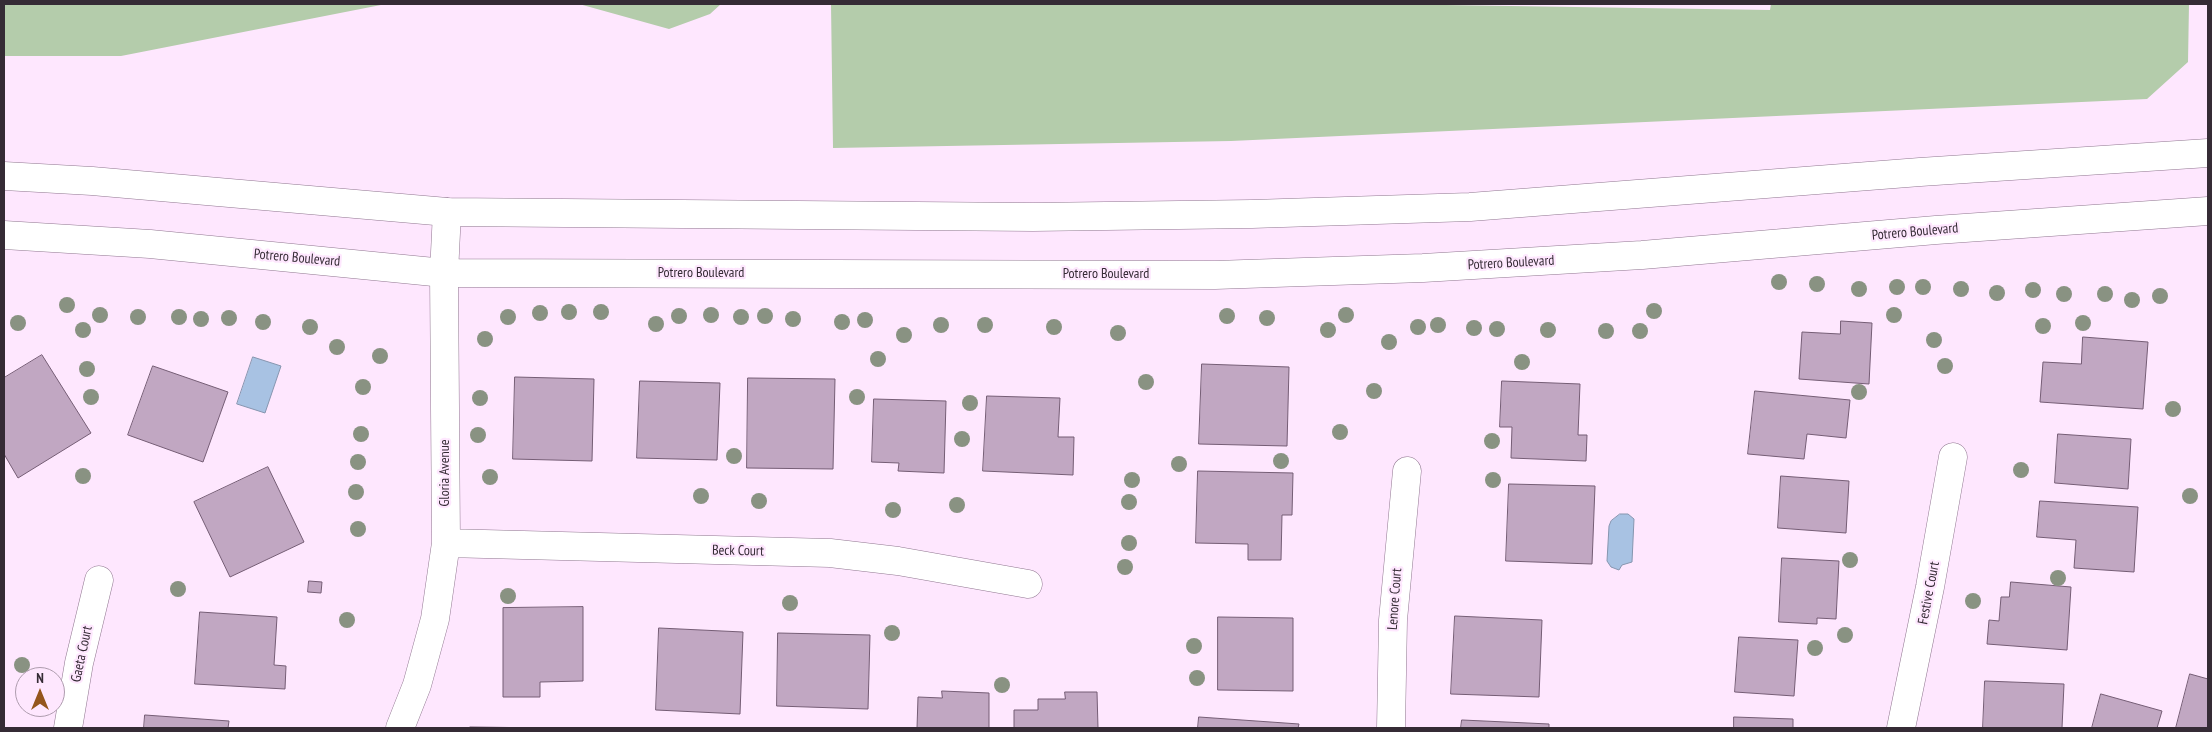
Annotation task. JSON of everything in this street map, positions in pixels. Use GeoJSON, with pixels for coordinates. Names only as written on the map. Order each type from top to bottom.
{"type":"FeatureCollection","features":[{"type":"Feature","properties":{"kind":"street"},"geometry":{"type":"LineString","coordinates":[[4,176],[92,181],[447,212],[1014,216],[1252,214],[1470,207],[1920,172],[2208,153]]}},
{"type":"Feature","properties":{"kind":"street","name":"Potrero Boulevard"},"geometry":{"type":"LineString","coordinates":[[4,235],[150,244],[444,272],[1215,275],[1423,268],[1642,255],[1927,231],[2208,211]]}},
{"type":"Feature","properties":{"kind":"street","name":"Gloria Avenue"},"geometry":{"type":"LineString","coordinates":[[400,728],[417,685],[435,619],[446,544],[444,272],[447,212]]}},
{"type":"Feature","properties":{"kind":"street","name":"Festive Court"},"geometry":{"type":"LineString","coordinates":[[1901,728],[1930,587],[1953,457]]}},
{"type":"Feature","properties":{"kind":"street","name":"Lenore Court"},"geometry":{"type":"LineString","coordinates":[[1391,728],[1393,620],[1407,471]]}},
{"type":"Feature","properties":{"kind":"street","name":"Beck Court"},"geometry":{"type":"LineString","coordinates":[[446,544],[830,553],[898,561],[1028,584]]}},
{"type":"Feature","properties":{"kind":"street","name":"Gaeta Court"},"geometry":{"type":"LineString","coordinates":[[68,728],[79,663],[99,580]]}},
{"type":"Feature","properties":{"kind":"green space"},"geometry":{"type":"Polygon","coordinates":[[[4,4],[386,4],[121,56],[4,56],[4,4]]]}},
{"type":"Feature","properties":{"kind":"green space"},"geometry":{"type":"Polygon","coordinates":[[[579,4],[721,4],[710,14],[669,29],[579,4]]]}},
{"type":"Feature","properties":{"kind":"green space"},"geometry":{"type":"Polygon","coordinates":[[[831,4],[1381,4],[1770,10],[1771,4],[2189,4],[2188,62],[2147,99],[1231,141],[833,148],[831,4]]]}},
{"type":"Feature","properties":{"kind":"water"},"geometry":{"type":"Polygon","coordinates":[[[253,357],[281,366],[265,413],[237,404],[253,357]]]}},
{"type":"Feature","properties":{"kind":"water"},"geometry":{"type":"Polygon","coordinates":[[[1620,514],[1628,514],[1634,519],[1632,562],[1622,565],[1619,570],[1611,567],[1607,561],[1609,526],[1611,521],[1620,514]]]}},
{"type":"Feature","properties":{"kind":"building"},"geometry":{"type":"Polygon","coordinates":[[[1841,321],[1872,323],[1869,384],[1799,379],[1802,332],[1840,334],[1841,321]]]}},
{"type":"Feature","properties":{"kind":"building"},"geometry":{"type":"Polygon","coordinates":[[[2083,337],[2148,342],[2143,409],[2040,402],[2043,362],[2081,364],[2083,337]]]}},
{"type":"Feature","properties":{"kind":"building"},"geometry":{"type":"Polygon","coordinates":[[[42,355],[91,433],[18,478],[4,454],[4,378],[42,355]]]}},
{"type":"Feature","properties":{"kind":"building"},"geometry":{"type":"Polygon","coordinates":[[[1202,364],[1289,367],[1287,446],[1199,444],[1202,364]]]}},
{"type":"Feature","properties":{"kind":"building"},"geometry":{"type":"Polygon","coordinates":[[[153,366],[228,392],[203,462],[128,435],[153,366]]]}},
{"type":"Feature","properties":{"kind":"building"},"geometry":{"type":"Polygon","coordinates":[[[515,377],[594,379],[592,461],[513,459],[515,377]]]}},
{"type":"Feature","properties":{"kind":"building"},"geometry":{"type":"Polygon","coordinates":[[[748,378],[835,379],[833,469],[747,468],[748,378]]]}},
{"type":"Feature","properties":{"kind":"building"},"geometry":{"type":"Polygon","coordinates":[[[640,381],[720,383],[717,460],[637,458],[640,381]]]}},
{"type":"Feature","properties":{"kind":"building"},"geometry":{"type":"Polygon","coordinates":[[[1502,381],[1580,384],[1578,435],[1587,435],[1586,461],[1511,458],[1512,427],[1500,427],[1502,381]]]}},
{"type":"Feature","properties":{"kind":"building"},"geometry":{"type":"Polygon","coordinates":[[[1755,391],[1850,400],[1846,438],[1807,434],[1804,459],[1748,454],[1755,391]]]}},
{"type":"Feature","properties":{"kind":"building"},"geometry":{"type":"Polygon","coordinates":[[[987,396],[1060,398],[1058,437],[1074,437],[1073,475],[983,471],[987,396]]]}},
{"type":"Feature","properties":{"kind":"building"},"geometry":{"type":"Polygon","coordinates":[[[874,399],[946,401],[944,473],[898,471],[899,463],[872,462],[874,399]]]}},
{"type":"Feature","properties":{"kind":"building"},"geometry":{"type":"Polygon","coordinates":[[[2058,434],[2131,439],[2128,489],[2055,483],[2058,434]]]}},
{"type":"Feature","properties":{"kind":"building"},"geometry":{"type":"Polygon","coordinates":[[[268,467],[304,542],[230,577],[194,502],[268,467]]]}},
{"type":"Feature","properties":{"kind":"building"},"geometry":{"type":"Polygon","coordinates":[[[1198,471],[1293,473],[1292,515],[1282,515],[1281,560],[1248,560],[1248,544],[1196,543],[1198,471]]]}},
{"type":"Feature","properties":{"kind":"building"},"geometry":{"type":"Polygon","coordinates":[[[1781,476],[1849,481],[1846,533],[1778,528],[1781,476]]]}},
{"type":"Feature","properties":{"kind":"building"},"geometry":{"type":"Polygon","coordinates":[[[1509,484],[1595,486],[1592,564],[1506,561],[1509,484]]]}},
{"type":"Feature","properties":{"kind":"building"},"geometry":{"type":"Polygon","coordinates":[[[2040,501],[2138,507],[2134,572],[2074,568],[2076,540],[2037,537],[2040,501]]]}},
{"type":"Feature","properties":{"kind":"building"},"geometry":{"type":"Polygon","coordinates":[[[1782,558],[1839,561],[1836,619],[1817,618],[1817,624],[1779,622],[1782,558]]]}},
{"type":"Feature","properties":{"kind":"building"},"geometry":{"type":"Polygon","coordinates":[[[309,581],[322,582],[321,593],[308,592],[309,581]]]}},
{"type":"Feature","properties":{"kind":"building"},"geometry":{"type":"Polygon","coordinates":[[[2011,582],[2071,587],[2067,650],[1987,644],[1989,620],[1999,621],[2001,597],[2009,597],[2011,582]]]}},
{"type":"Feature","properties":{"kind":"building"},"geometry":{"type":"Polygon","coordinates":[[[583,607],[583,681],[540,682],[540,697],[503,697],[503,608],[583,607]]]}},
{"type":"Feature","properties":{"kind":"building"},"geometry":{"type":"Polygon","coordinates":[[[200,612],[277,617],[274,665],[286,666],[285,689],[195,684],[200,612]]]}},
{"type":"Feature","properties":{"kind":"building"},"geometry":{"type":"Polygon","coordinates":[[[1455,616],[1542,620],[1539,697],[1451,694],[1455,616]]]}},
{"type":"Feature","properties":{"kind":"building"},"geometry":{"type":"Polygon","coordinates":[[[1218,617],[1293,618],[1293,691],[1218,690],[1218,617]]]}},
{"type":"Feature","properties":{"kind":"building"},"geometry":{"type":"Polygon","coordinates":[[[659,628],[743,632],[740,714],[656,710],[659,628]]]}},
{"type":"Feature","properties":{"kind":"building"},"geometry":{"type":"Polygon","coordinates":[[[778,633],[870,635],[868,709],[777,706],[778,633]]]}},
{"type":"Feature","properties":{"kind":"building"},"geometry":{"type":"Polygon","coordinates":[[[1739,637],[1798,640],[1794,696],[1735,692],[1739,637]]]}},
{"type":"Feature","properties":{"kind":"building"},"geometry":{"type":"Polygon","coordinates":[[[2190,674],[2208,679],[2208,728],[2176,728],[2190,674]]]}},
{"type":"Feature","properties":{"kind":"building"},"geometry":{"type":"Polygon","coordinates":[[[1985,681],[2064,684],[2062,728],[1983,728],[1985,681]]]}},
{"type":"Feature","properties":{"kind":"building"},"geometry":{"type":"Polygon","coordinates":[[[942,691],[989,693],[989,728],[917,728],[918,697],[942,698],[942,691]]]}},
{"type":"Feature","properties":{"kind":"building"},"geometry":{"type":"Polygon","coordinates":[[[1065,692],[1097,692],[1098,728],[1014,728],[1014,710],[1038,710],[1038,699],[1065,699],[1065,692]]]}},
{"type":"Feature","properties":{"kind":"building"},"geometry":{"type":"Polygon","coordinates":[[[2101,694],[2162,711],[2157,728],[2092,728],[2101,694]]]}},
{"type":"Feature","properties":{"kind":"building"},"geometry":{"type":"Polygon","coordinates":[[[145,715],[229,721],[228,728],[144,728],[145,715]]]}},
{"type":"Feature","properties":{"kind":"building"},"geometry":{"type":"Polygon","coordinates":[[[1199,717],[1299,724],[1298,728],[1198,728],[1199,717]]]}},
{"type":"Feature","properties":{"kind":"building"},"geometry":{"type":"Polygon","coordinates":[[[1734,717],[1793,719],[1793,728],[1734,728],[1734,717]]]}},
{"type":"Feature","properties":{"kind":"building"},"geometry":{"type":"Polygon","coordinates":[[[1462,720],[1549,724],[1549,728],[1461,728],[1462,720]]]}},
{"type":"Feature","properties":{"kind":"building"},"geometry":{"type":"Polygon","coordinates":[[[470,727],[548,728],[470,728],[470,727]]]}}]}
